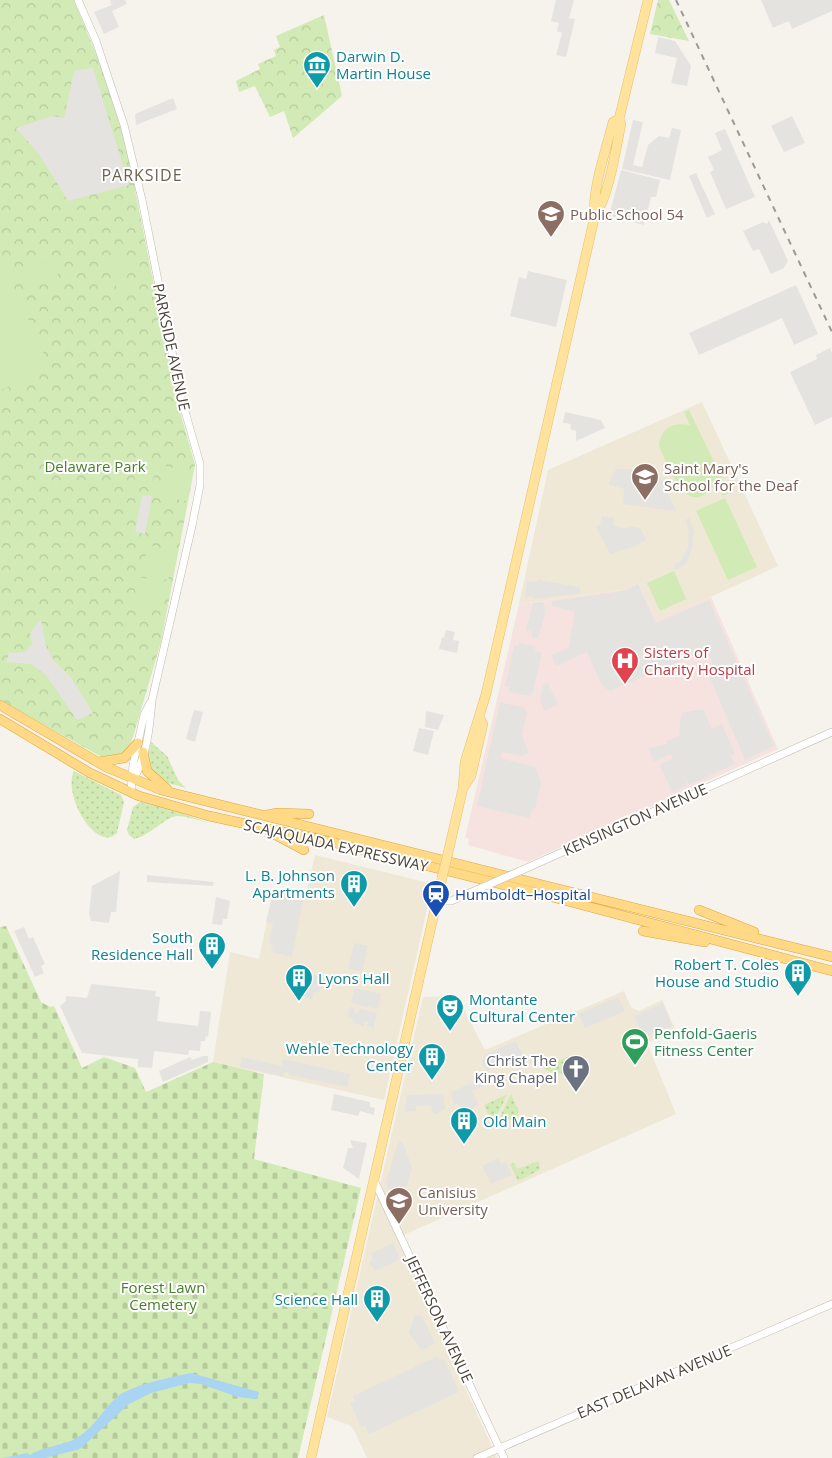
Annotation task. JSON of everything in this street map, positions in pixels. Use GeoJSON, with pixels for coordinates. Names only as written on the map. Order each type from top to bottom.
{"type":"FeatureCollection","features":[{"type":"Feature","properties":{"kind":"highway","name":"SCAJAQUADA EXPRESSWAY"},"geometry":{"type":"LineString","coordinates":[[0,705],[98,762],[133,780],[174,794],[360,838],[832,957]]}},
{"type":"Feature","properties":{"kind":"highway","name":"SCAJAQUADA EXPRESSWAY"},"geometry":{"type":"LineString","coordinates":[[0,719],[90,773],[131,792],[209,816],[335,843],[537,893],[832,971]]}},
{"type":"Feature","properties":{"kind":"highway"},"geometry":{"type":"LineString","coordinates":[[98,762],[121,759],[138,743]]}},
{"type":"Feature","properties":{"kind":"highway"},"geometry":{"type":"LineString","coordinates":[[143,752],[149,774],[174,794]]}},
{"type":"Feature","properties":{"kind":"highway"},"geometry":{"type":"LineString","coordinates":[[263,816],[278,813],[309,814]]}},
{"type":"Feature","properties":{"kind":"highway"},"geometry":{"type":"LineString","coordinates":[[266,829],[304,850]]}},
{"type":"Feature","properties":{"kind":"highway"},"geometry":{"type":"LineString","coordinates":[[699,910],[785,944]]}},
{"type":"Feature","properties":{"kind":"highway"},"geometry":{"type":"LineString","coordinates":[[643,931],[702,942],[717,942]]}},
{"type":"Feature","properties":{"kind":"main road"},"geometry":{"type":"LineString","coordinates":[[311,1458],[463,788],[470,776],[481,734],[483,724],[480,717],[595,215],[601,207],[621,124],[619,118],[648,0]]}},
{"type":"Feature","properties":{"kind":"street","name":"PARKSIDE AVENUE"},"geometry":{"type":"LineString","coordinates":[[78,0],[96,41],[124,125],[141,194],[181,397],[200,464],[200,485],[192,526],[152,700],[151,718],[139,770],[133,780]]}},
{"type":"Feature","properties":{"kind":"street","name":"PARKSIDE AVENUE"},"geometry":{"type":"LineString","coordinates":[[131,792],[133,765],[144,716],[152,700]]}},
{"type":"Feature","properties":{"kind":"street","name":"KENSINGTON AVENUE"},"geometry":{"type":"LineString","coordinates":[[438,901],[451,901],[832,732]]}},
{"type":"Feature","properties":{"kind":"street","name":"JEFFERSON AVENUE"},"geometry":{"type":"LineString","coordinates":[[374,1180],[504,1458]]}},
{"type":"Feature","properties":{"kind":"street","name":"EAST DELAVAN AVENUE"},"geometry":{"type":"LineString","coordinates":[[477,1458],[832,1304]]}},
{"type":"Feature","properties":{"kind":"shaded area"},"geometry":{"type":"Polygon","coordinates":[[[110,0],[125,0],[127,4],[112,11],[119,27],[104,34],[94,12],[112,5],[110,0]]]}},
{"type":"Feature","properties":{"kind":"shaded area"},"geometry":{"type":"Polygon","coordinates":[[[556,0],[574,0],[569,18],[575,19],[566,57],[556,55],[562,33],[557,31],[559,23],[551,21],[556,0]]]}},
{"type":"Feature","properties":{"kind":"shaded area"},"geometry":{"type":"Polygon","coordinates":[[[761,0],[832,0],[832,11],[792,29],[789,21],[773,28],[761,0]]]}},
{"type":"Feature","properties":{"kind":"shaded area"},"geometry":{"type":"Polygon","coordinates":[[[658,37],[675,41],[691,66],[687,86],[671,83],[677,58],[655,53],[658,37]]]}},
{"type":"Feature","properties":{"kind":"shaded area"},"geometry":{"type":"Polygon","coordinates":[[[93,68],[129,185],[68,201],[39,154],[16,128],[53,116],[64,118],[74,71],[93,68]]]}},
{"type":"Feature","properties":{"kind":"shaded area"},"geometry":{"type":"Polygon","coordinates":[[[173,98],[177,109],[136,125],[135,114],[173,98]]]}},
{"type":"Feature","properties":{"kind":"shaded area"},"geometry":{"type":"Polygon","coordinates":[[[792,116],[805,143],[784,152],[771,126],[792,116]]]}},
{"type":"Feature","properties":{"kind":"shaded area"},"geometry":{"type":"Polygon","coordinates":[[[633,120],[643,122],[633,165],[642,167],[648,145],[659,136],[669,138],[672,128],[681,130],[670,180],[622,169],[633,120]]]}},
{"type":"Feature","properties":{"kind":"shaded area"},"geometry":{"type":"Polygon","coordinates":[[[725,129],[755,197],[726,209],[710,172],[714,170],[708,157],[722,150],[715,133],[725,129]]]}},
{"type":"Feature","properties":{"kind":"shaded area"},"geometry":{"type":"Polygon","coordinates":[[[621,170],[660,180],[656,197],[651,197],[644,225],[609,216],[621,170]]]}},
{"type":"Feature","properties":{"kind":"shaded area"},"geometry":{"type":"Polygon","coordinates":[[[696,173],[715,214],[707,218],[689,176],[696,173]]]}},
{"type":"Feature","properties":{"kind":"shaded area"},"geometry":{"type":"Polygon","coordinates":[[[769,220],[788,261],[784,268],[771,274],[759,249],[753,251],[743,231],[763,222],[767,224],[769,220]]]}},
{"type":"Feature","properties":{"kind":"shaded area"},"geometry":{"type":"Polygon","coordinates":[[[528,271],[567,280],[556,327],[510,316],[519,277],[526,279],[528,271]]]}},
{"type":"Feature","properties":{"kind":"shaded area"},"geometry":{"type":"Polygon","coordinates":[[[796,285],[818,334],[794,345],[782,318],[699,355],[689,333],[796,285]]]}},
{"type":"Feature","properties":{"kind":"shaded area"},"geometry":{"type":"Polygon","coordinates":[[[830,348],[832,353],[832,417],[815,425],[790,372],[817,359],[816,355],[830,348]]]}},
{"type":"Feature","properties":{"kind":"shaded area","name":"Saint Mary's School for the Deaf"},"geometry":{"type":"Polygon","coordinates":[[[702,402],[778,566],[656,622],[639,583],[623,590],[519,604],[548,470],[702,402]]]}},
{"type":"Feature","properties":{"kind":"shaded area"},"geometry":{"type":"Polygon","coordinates":[[[565,412],[601,420],[605,428],[576,441],[576,431],[570,429],[571,424],[563,423],[565,412]]]}},
{"type":"Feature","properties":{"kind":"shaded area"},"geometry":{"type":"Polygon","coordinates":[[[616,469],[657,470],[676,511],[623,504],[624,489],[608,484],[616,469]]]}},
{"type":"Feature","properties":{"kind":"shaded area"},"geometry":{"type":"Polygon","coordinates":[[[142,495],[152,496],[145,534],[135,532],[142,495]]]}},
{"type":"Feature","properties":{"kind":"shaded area"},"geometry":{"type":"Polygon","coordinates":[[[602,516],[614,518],[613,526],[627,529],[629,526],[640,528],[646,540],[636,546],[610,554],[596,527],[600,525],[602,516]]]}},
{"type":"Feature","properties":{"kind":"shaded area"},"geometry":{"type":"Polygon","coordinates":[[[689,518],[694,530],[692,548],[686,564],[675,570],[673,565],[681,561],[688,547],[689,531],[685,520],[689,518]]]}},
{"type":"Feature","properties":{"kind":"shaded area"},"geometry":{"type":"Polygon","coordinates":[[[539,580],[579,587],[581,593],[534,599],[533,596],[525,597],[527,581],[537,582],[539,580]]]}},
{"type":"Feature","properties":{"kind":"shaded area","name":"Sisters of Charity Hospital"},"geometry":{"type":"Polygon","coordinates":[[[639,583],[656,621],[711,597],[778,749],[528,862],[468,845],[469,839],[465,838],[519,604],[623,590],[639,583]]]}},
{"type":"Feature","properties":{"kind":"shaded area"},"geometry":{"type":"Polygon","coordinates":[[[638,584],[656,623],[709,600],[774,746],[745,760],[706,669],[713,664],[709,655],[700,659],[697,654],[610,691],[602,686],[587,652],[556,666],[552,655],[568,648],[575,612],[552,606],[552,601],[623,591],[638,584]]]}},
{"type":"Feature","properties":{"kind":"shaded area"},"geometry":{"type":"Polygon","coordinates":[[[543,602],[546,611],[538,639],[531,637],[532,632],[526,630],[533,603],[543,602]]]}},
{"type":"Feature","properties":{"kind":"shaded area"},"geometry":{"type":"Polygon","coordinates":[[[41,619],[46,646],[54,661],[70,676],[93,713],[77,720],[46,675],[31,664],[6,662],[9,653],[25,652],[32,644],[30,633],[41,619]]]}},
{"type":"Feature","properties":{"kind":"shaded area"},"geometry":{"type":"Polygon","coordinates":[[[446,630],[455,632],[453,640],[459,641],[457,653],[439,649],[442,637],[450,639],[444,637],[446,630]]]}},
{"type":"Feature","properties":{"kind":"shaded area"},"geometry":{"type":"Polygon","coordinates":[[[519,643],[536,646],[535,651],[542,653],[533,693],[530,696],[509,692],[509,687],[505,686],[514,645],[518,646],[519,643]]]}},
{"type":"Feature","properties":{"kind":"shaded area"},"geometry":{"type":"Polygon","coordinates":[[[548,683],[558,704],[544,711],[540,700],[543,685],[548,683]]]}},
{"type":"Feature","properties":{"kind":"shaded area"},"geometry":{"type":"Polygon","coordinates":[[[500,702],[524,708],[527,711],[522,736],[529,753],[522,756],[502,752],[500,758],[535,767],[541,783],[535,809],[532,808],[530,818],[477,806],[500,702]]]}},
{"type":"Feature","properties":{"kind":"shaded area"},"geometry":{"type":"Polygon","coordinates":[[[703,709],[712,729],[722,724],[735,754],[731,756],[735,764],[689,785],[681,770],[688,785],[672,792],[659,767],[661,764],[673,759],[671,754],[654,762],[648,748],[667,744],[667,741],[679,736],[681,713],[703,709]]]}},
{"type":"Feature","properties":{"kind":"shaded area"},"geometry":{"type":"Polygon","coordinates":[[[194,710],[203,712],[195,742],[186,739],[194,710]]]}},
{"type":"Feature","properties":{"kind":"shaded area"},"geometry":{"type":"Polygon","coordinates":[[[426,711],[444,715],[438,730],[425,727],[426,711]]]}},
{"type":"Feature","properties":{"kind":"shaded area"},"geometry":{"type":"Polygon","coordinates":[[[419,728],[434,731],[428,755],[413,751],[419,728]]]}},
{"type":"Feature","properties":{"kind":"shaded area"},"geometry":{"type":"Polygon","coordinates":[[[315,855],[429,883],[432,887],[384,1100],[213,1062],[230,952],[259,959],[273,891],[305,898],[315,855]]]}},
{"type":"Feature","properties":{"kind":"shaded area"},"geometry":{"type":"Polygon","coordinates":[[[120,871],[116,912],[111,912],[109,923],[91,921],[89,914],[92,886],[120,871]]]}},
{"type":"Feature","properties":{"kind":"shaded area"},"geometry":{"type":"Polygon","coordinates":[[[147,875],[214,882],[213,886],[147,882],[147,875]]]}},
{"type":"Feature","properties":{"kind":"shaded area"},"geometry":{"type":"Polygon","coordinates":[[[273,893],[303,900],[292,957],[271,952],[273,947],[269,941],[273,924],[266,922],[273,893]]]}},
{"type":"Feature","properties":{"kind":"shaded area"},"geometry":{"type":"Polygon","coordinates":[[[216,897],[230,901],[227,919],[223,919],[222,925],[212,924],[216,897]]]}},
{"type":"Feature","properties":{"kind":"shaded area"},"geometry":{"type":"Polygon","coordinates":[[[24,927],[29,939],[33,937],[45,964],[41,966],[44,973],[35,977],[14,931],[24,927]]]}},
{"type":"Feature","properties":{"kind":"shaded area"},"geometry":{"type":"Polygon","coordinates":[[[354,943],[368,946],[362,972],[348,969],[354,943]]]}},
{"type":"Feature","properties":{"kind":"shaded area"},"geometry":{"type":"Polygon","coordinates":[[[298,972],[322,977],[319,993],[314,992],[312,1000],[293,993],[298,972]]]}},
{"type":"Feature","properties":{"kind":"shaded area"},"geometry":{"type":"Polygon","coordinates":[[[91,984],[156,991],[155,996],[160,997],[157,1021],[198,1026],[200,1011],[211,1012],[208,1037],[206,1036],[205,1041],[201,1041],[200,1051],[189,1050],[188,1055],[154,1051],[152,1068],[138,1067],[138,1059],[82,1053],[60,1006],[66,1001],[66,996],[87,998],[91,984]]]}},
{"type":"Feature","properties":{"kind":"shaded area"},"geometry":{"type":"Polygon","coordinates":[[[354,988],[381,994],[378,1009],[351,1003],[354,988]]]}},
{"type":"Feature","properties":{"kind":"shaded area","name":"Canisius University"},"geometry":{"type":"Polygon","coordinates":[[[624,991],[631,1007],[639,1011],[662,1000],[676,1031],[647,1043],[676,1114],[397,1238],[497,1458],[367,1458],[354,1430],[349,1425],[327,1417],[423,997],[457,996],[485,1050],[624,991]]]}},
{"type":"Feature","properties":{"kind":"shaded area"},"geometry":{"type":"Polygon","coordinates":[[[618,997],[625,1011],[585,1028],[578,1014],[618,997]]]}},
{"type":"Feature","properties":{"kind":"shaded area"},"geometry":{"type":"Polygon","coordinates":[[[663,1003],[672,1026],[644,1038],[634,1016],[663,1003]]]}},
{"type":"Feature","properties":{"kind":"shaded area"},"geometry":{"type":"Polygon","coordinates":[[[350,1007],[354,1008],[354,1012],[358,1013],[359,1009],[377,1013],[374,1028],[367,1026],[368,1022],[365,1021],[364,1026],[352,1023],[353,1019],[348,1017],[350,1007]]]}},
{"type":"Feature","properties":{"kind":"shaded area"},"geometry":{"type":"Polygon","coordinates":[[[515,1041],[523,1055],[486,1071],[482,1062],[484,1055],[515,1041]]]}},
{"type":"Feature","properties":{"kind":"shaded area"},"geometry":{"type":"Polygon","coordinates":[[[208,1056],[208,1062],[163,1082],[159,1071],[190,1057],[192,1060],[208,1056]]]}},
{"type":"Feature","properties":{"kind":"shaded area"},"geometry":{"type":"Polygon","coordinates":[[[242,1057],[281,1066],[283,1059],[350,1074],[347,1087],[290,1075],[288,1072],[284,1073],[283,1076],[240,1067],[242,1057]]]}},
{"type":"Feature","properties":{"kind":"shaded area"},"geometry":{"type":"Polygon","coordinates":[[[481,1079],[483,1086],[472,1091],[479,1105],[463,1113],[458,1103],[454,1105],[451,1092],[481,1079]]]}},
{"type":"Feature","properties":{"kind":"shaded area"},"geometry":{"type":"Polygon","coordinates":[[[334,1094],[370,1102],[370,1107],[375,1108],[374,1115],[360,1111],[358,1116],[331,1110],[334,1094]]]}},
{"type":"Feature","properties":{"kind":"shaded area"},"geometry":{"type":"Polygon","coordinates":[[[443,1094],[445,1109],[434,1115],[430,1105],[416,1106],[416,1111],[405,1112],[407,1095],[443,1094]]]}},
{"type":"Feature","properties":{"kind":"shaded area"},"geometry":{"type":"Polygon","coordinates":[[[350,1140],[367,1143],[359,1179],[343,1168],[348,1148],[353,1148],[350,1140]]]}},
{"type":"Feature","properties":{"kind":"shaded area"},"geometry":{"type":"Polygon","coordinates":[[[399,1140],[403,1143],[412,1168],[407,1186],[391,1194],[386,1182],[399,1140]]]}},
{"type":"Feature","properties":{"kind":"shaded area"},"geometry":{"type":"Polygon","coordinates":[[[498,1158],[501,1164],[506,1162],[512,1175],[491,1184],[482,1166],[498,1158]]]}},
{"type":"Feature","properties":{"kind":"shaded area"},"geometry":{"type":"Polygon","coordinates":[[[393,1243],[400,1259],[375,1271],[369,1262],[373,1260],[371,1253],[393,1243]]]}},
{"type":"Feature","properties":{"kind":"shaded area"},"geometry":{"type":"Polygon","coordinates":[[[415,1315],[422,1316],[435,1343],[422,1351],[409,1333],[415,1315]]]}},
{"type":"Feature","properties":{"kind":"shaded area"},"geometry":{"type":"Polygon","coordinates":[[[438,1356],[440,1360],[444,1359],[459,1392],[369,1434],[365,1425],[361,1427],[350,1403],[355,1401],[353,1396],[438,1356]]]}},
{"type":"Feature","properties":{"kind":"green space","name":"Delaware Park"},"geometry":{"type":"Polygon","coordinates":[[[0,0],[74,0],[103,71],[127,149],[177,401],[195,465],[161,642],[130,747],[125,754],[103,758],[0,700],[0,0]]]}},
{"type":"Feature","properties":{"kind":"green space"},"geometry":{"type":"Polygon","coordinates":[[[658,0],[669,0],[689,41],[650,34],[658,0]]]}},
{"type":"Feature","properties":{"kind":"green space"},"geometry":{"type":"Polygon","coordinates":[[[324,15],[342,96],[293,138],[284,111],[270,117],[255,86],[239,92],[236,81],[260,69],[258,64],[276,56],[274,50],[280,47],[276,36],[324,15]]]}},
{"type":"Feature","properties":{"kind":"green space"},"geometry":{"type":"Polygon","coordinates":[[[122,245],[126,268],[114,269],[110,247],[122,245]]]}},
{"type":"Feature","properties":{"kind":"green space"},"geometry":{"type":"Polygon","coordinates":[[[49,260],[53,261],[59,268],[57,276],[52,281],[45,284],[8,282],[0,284],[0,268],[30,266],[49,260]]]}},
{"type":"Feature","properties":{"kind":"green space"},"geometry":{"type":"Polygon","coordinates":[[[126,273],[130,295],[118,297],[114,274],[126,273]]]}},
{"type":"Feature","properties":{"kind":"green space"},"geometry":{"type":"Polygon","coordinates":[[[15,290],[50,367],[1,390],[0,297],[15,290]]]}},
{"type":"Feature","properties":{"kind":"green space"},"geometry":{"type":"Polygon","coordinates":[[[689,410],[729,493],[723,496],[716,483],[706,494],[696,497],[688,495],[674,478],[659,446],[662,434],[669,427],[678,424],[690,425],[684,412],[689,410]]]}},
{"type":"Feature","properties":{"kind":"green space"},"geometry":{"type":"Polygon","coordinates":[[[144,465],[151,468],[154,475],[151,482],[144,485],[137,482],[134,475],[137,468],[144,465]]]}},
{"type":"Feature","properties":{"kind":"green space"},"geometry":{"type":"Polygon","coordinates":[[[165,466],[191,472],[185,501],[159,495],[165,466]]]}},
{"type":"Feature","properties":{"kind":"green space"},"geometry":{"type":"Polygon","coordinates":[[[725,498],[757,567],[728,580],[696,511],[725,498]]]}},
{"type":"Feature","properties":{"kind":"green space"},"geometry":{"type":"Polygon","coordinates":[[[148,545],[175,551],[168,580],[141,574],[148,545]]]}},
{"type":"Feature","properties":{"kind":"green space"},"geometry":{"type":"Polygon","coordinates":[[[674,571],[686,599],[660,611],[647,583],[674,571]]]}},
{"type":"Feature","properties":{"kind":"green space"},"geometry":{"type":"Polygon","coordinates":[[[139,577],[167,583],[161,611],[132,605],[139,577]]]}},
{"type":"Feature","properties":{"kind":"green space"},"geometry":{"type":"Polygon","coordinates":[[[151,742],[167,756],[178,780],[186,788],[164,782],[150,771],[148,755],[151,742]]]}},
{"type":"Feature","properties":{"kind":"green space"},"geometry":{"type":"Polygon","coordinates":[[[74,771],[121,795],[124,802],[117,833],[109,837],[100,835],[91,829],[83,819],[73,793],[72,781],[74,771]]]}},
{"type":"Feature","properties":{"kind":"green space"},"geometry":{"type":"Polygon","coordinates":[[[140,802],[170,809],[209,823],[177,816],[172,817],[146,834],[134,839],[127,830],[133,807],[140,802]]]}},
{"type":"Feature","properties":{"kind":"green space","name":"Forest Lawn Cemetery"},"geometry":{"type":"Polygon","coordinates":[[[6,926],[41,1002],[50,1007],[54,1006],[82,1068],[104,1057],[135,1068],[146,1092],[213,1062],[264,1074],[254,1159],[361,1188],[298,1458],[0,1458],[0,927],[6,926]]]}},
{"type":"Feature","properties":{"kind":"green space"},"geometry":{"type":"Polygon","coordinates":[[[567,1057],[574,1073],[555,1073],[546,1070],[538,1063],[551,1058],[553,1063],[567,1057]]]}},
{"type":"Feature","properties":{"kind":"green space"},"geometry":{"type":"Polygon","coordinates":[[[511,1094],[519,1112],[517,1116],[496,1125],[511,1094]]]}},
{"type":"Feature","properties":{"kind":"green space"},"geometry":{"type":"Polygon","coordinates":[[[507,1095],[493,1124],[484,1105],[507,1095]]]}},
{"type":"Feature","properties":{"kind":"green space"},"geometry":{"type":"Polygon","coordinates":[[[539,1161],[540,1170],[518,1181],[510,1164],[514,1163],[517,1169],[539,1161]]]}},
{"type":"Feature","properties":{"kind":"water"},"geometry":{"type":"Polygon","coordinates":[[[191,1373],[259,1392],[257,1399],[238,1397],[201,1384],[189,1383],[151,1393],[129,1404],[80,1449],[45,1458],[3,1458],[27,1453],[30,1455],[71,1441],[89,1429],[112,1402],[123,1393],[152,1382],[191,1373]]]}},
{"type":"Feature","properties":{"kind":"railway"},"geometry":{"type":"LineString","coordinates":[[676,0],[832,332]]}},
{"type":"Feature","properties":{"kind":"place","name":"Darwin D. Martin House"},"geometry":{"type":"Point","coordinates":[317,89]}},
{"type":"Feature","properties":{"kind":"place","name":"Public School 54"},"geometry":{"type":"Point","coordinates":[551,238]}},
{"type":"Feature","properties":{"kind":"place","name":"Saint Mary's School for the Deaf"},"geometry":{"type":"Point","coordinates":[645,501]}},
{"type":"Feature","properties":{"kind":"place","name":"Sisters of Charity Hospital"},"geometry":{"type":"Point","coordinates":[625,685]}},
{"type":"Feature","properties":{"kind":"place","name":"L. B. Johnson Apartments"},"geometry":{"type":"Point","coordinates":[354,908]}},
{"type":"Feature","properties":{"kind":"place","name":"Humboldt–Hospital"},"geometry":{"type":"Point","coordinates":[436,918]}},
{"type":"Feature","properties":{"kind":"place","name":"South Residence Hall"},"geometry":{"type":"Point","coordinates":[212,970]}},
{"type":"Feature","properties":{"kind":"place","name":"Robert T. Coles House and Studio"},"geometry":{"type":"Point","coordinates":[798,997]}},
{"type":"Feature","properties":{"kind":"place","name":"Lyons Hall"},"geometry":{"type":"Point","coordinates":[299,1002]}},
{"type":"Feature","properties":{"kind":"place","name":"Montante Cultural Center"},"geometry":{"type":"Point","coordinates":[450,1032]}},
{"type":"Feature","properties":{"kind":"place","name":"Penfold-Gaeris Fitness Center"},"geometry":{"type":"Point","coordinates":[635,1066]}},
{"type":"Feature","properties":{"kind":"place","name":"Wehle Technology Center"},"geometry":{"type":"Point","coordinates":[432,1081]}},
{"type":"Feature","properties":{"kind":"place","name":"Christ The King Chapel"},"geometry":{"type":"Point","coordinates":[576,1093]}},
{"type":"Feature","properties":{"kind":"place","name":"Old Main"},"geometry":{"type":"Point","coordinates":[464,1145]}},
{"type":"Feature","properties":{"kind":"place","name":"Canisius University"},"geometry":{"type":"Point","coordinates":[399,1225]}},
{"type":"Feature","properties":{"kind":"place","name":"Science Hall"},"geometry":{"type":"Point","coordinates":[377,1323]}},
{"type":"Feature","properties":{"kind":"district","name":"PARKSIDE"},"geometry":{"type":"Point","coordinates":[142,175]}}]}
